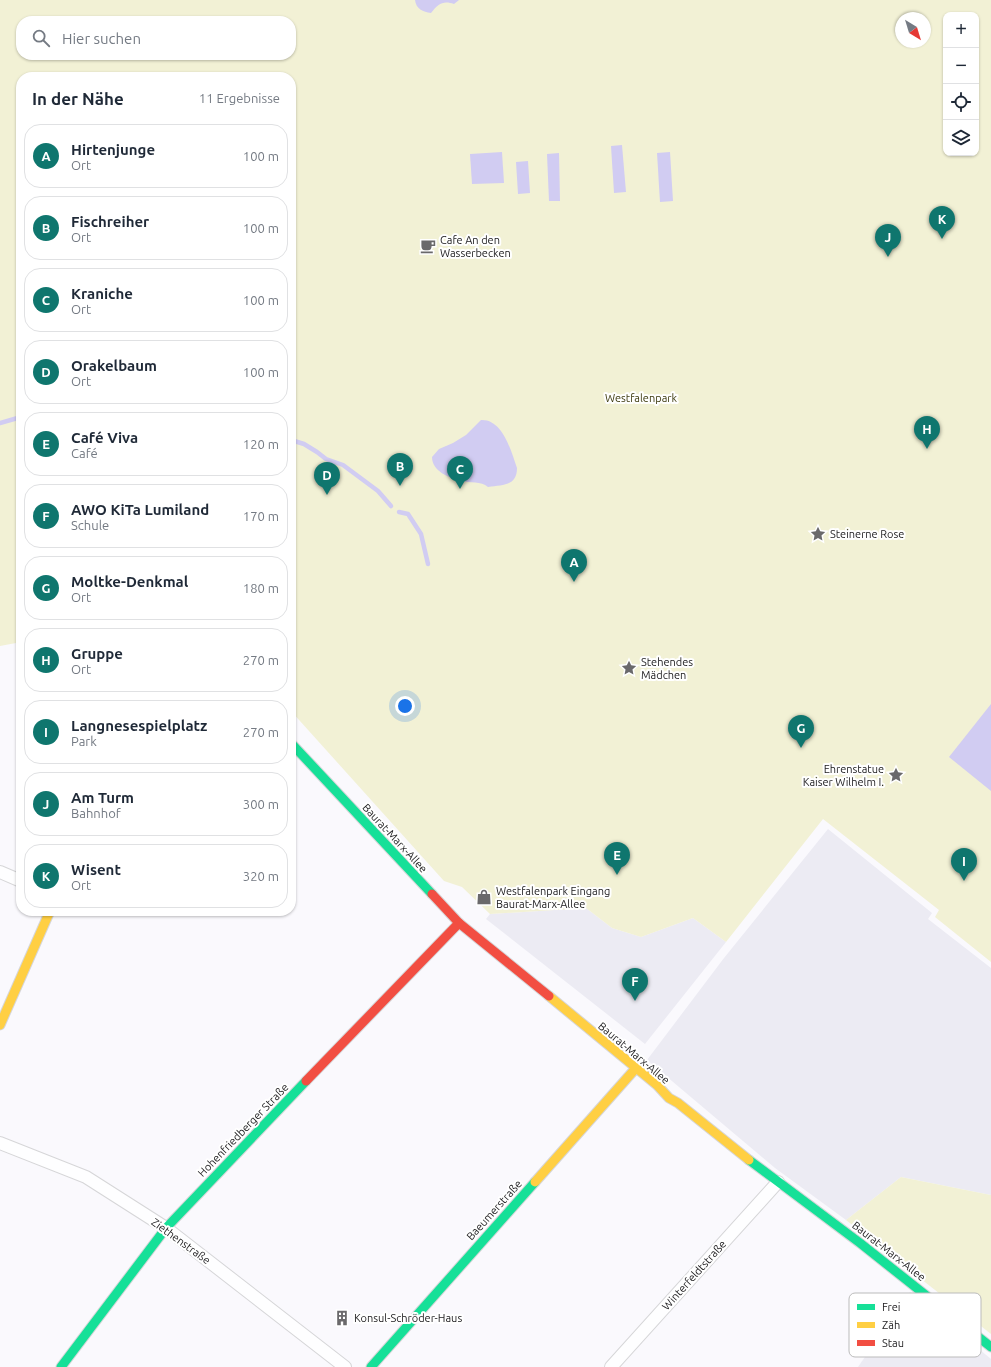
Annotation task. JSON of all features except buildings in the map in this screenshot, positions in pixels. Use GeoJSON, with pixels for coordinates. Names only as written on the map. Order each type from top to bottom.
{"type":"FeatureCollection","features":[{"type":"Feature","properties":{"kind":"street","name":"Baurat-Marx-Allee"},"geometry":{"type":"LineString","coordinates":[[296,748],[459,924],[657,1085],[662,1092],[673,1101],[678,1103],[923,1293]]}},
{"type":"Feature","properties":{"kind":"street"},"geometry":{"type":"LineString","coordinates":[[0,872],[16,879]]}},
{"type":"Feature","properties":{"kind":"street"},"geometry":{"type":"LineString","coordinates":[[0,1025],[48,916]]}},
{"type":"Feature","properties":{"kind":"street","name":"Hohenfriedberger Straße"},"geometry":{"type":"LineString","coordinates":[[61,1367],[166,1228],[382,1001],[459,924]]}},
{"type":"Feature","properties":{"kind":"street","name":"Baeumerstraße"},"geometry":{"type":"LineString","coordinates":[[371,1367],[636,1068]]}},
{"type":"Feature","properties":{"kind":"street","name":"Ziethenstraße"},"geometry":{"type":"LineString","coordinates":[[0,1143],[86,1177],[166,1228],[345,1367]]}},
{"type":"Feature","properties":{"kind":"street","name":"Winterfeldtstraße"},"geometry":{"type":"LineString","coordinates":[[611,1367],[778,1182]]}},
{"type":"Feature","properties":{"kind":"street","name":"Baurat-Marx-Allee"},"geometry":{"type":"LineString","coordinates":[[981,1339],[991,1347]]}},
{"type":"Feature","properties":{"kind":"shaded area"},"geometry":{"type":"Polygon","coordinates":[[[415,0],[459,0],[454,4],[447,2],[441,4],[431,13],[420,10],[415,0]]]}},
{"type":"Feature","properties":{"kind":"shaded area"},"geometry":{"type":"Polygon","coordinates":[[[622,145],[626,192],[614,193],[611,146],[622,145]]]}},
{"type":"Feature","properties":{"kind":"shaded area"},"geometry":{"type":"Polygon","coordinates":[[[502,152],[504,183],[472,184],[470,154],[502,152]]]}},
{"type":"Feature","properties":{"kind":"shaded area"},"geometry":{"type":"Polygon","coordinates":[[[670,152],[673,201],[660,202],[657,153],[670,152]]]}},
{"type":"Feature","properties":{"kind":"shaded area"},"geometry":{"type":"Polygon","coordinates":[[[559,153],[560,201],[549,201],[547,154],[559,153]]]}},
{"type":"Feature","properties":{"kind":"shaded area"},"geometry":{"type":"Polygon","coordinates":[[[528,161],[530,193],[518,194],[516,162],[528,161]]]}},
{"type":"Feature","properties":{"kind":"shaded area"},"geometry":{"type":"Polygon","coordinates":[[[481,420],[489,421],[495,425],[505,437],[509,445],[517,468],[515,478],[508,484],[488,487],[479,483],[456,480],[438,470],[433,462],[432,457],[439,449],[466,435],[481,420]]]}},
{"type":"Feature","properties":{"kind":"shaded area"},"geometry":{"type":"Polygon","coordinates":[[[991,704],[991,791],[949,757],[991,704]]]}},
{"type":"Feature","properties":{"kind":"shaded area"},"geometry":{"type":"Polygon","coordinates":[[[828,829],[932,913],[928,919],[991,968],[991,1195],[901,1177],[846,1220],[775,1168],[647,1060],[724,958],[828,829]]]}},
{"type":"Feature","properties":{"kind":"shaded area"},"geometry":{"type":"Polygon","coordinates":[[[586,908],[612,928],[641,937],[693,918],[726,942],[645,1044],[486,919],[490,914],[586,908]]]}},
{"type":"Feature","properties":{"kind":"shaded area"},"geometry":{"type":"Polygon","coordinates":[[[981,1351],[991,1359],[991,1367],[858,1367],[865,1357],[981,1357],[981,1351]]]}},
{"type":"Feature","properties":{"kind":"green space","name":"Westfalenpark"},"geometry":{"type":"Polygon","coordinates":[[[0,0],[991,0],[991,962],[935,917],[939,910],[823,819],[726,942],[693,918],[641,937],[612,928],[586,908],[490,914],[462,887],[444,881],[296,717],[296,72],[16,72],[16,643],[0,646],[0,0]]]}},
{"type":"Feature","properties":{"kind":"green space"},"geometry":{"type":"Polygon","coordinates":[[[901,1177],[991,1195],[991,1334],[981,1326],[981,1293],[939,1293],[846,1220],[901,1177]]]}},
{"type":"Feature","properties":{"kind":"waterway"},"geometry":{"type":"LineString","coordinates":[[0,423],[16,418]]}},
{"type":"Feature","properties":{"kind":"waterway"},"geometry":{"type":"LineString","coordinates":[[296,442],[304,444],[326,459],[343,465],[378,491],[391,506]]}},
{"type":"Feature","properties":{"kind":"waterway"},"geometry":{"type":"LineString","coordinates":[[399,512],[408,514],[421,534],[428,564]]}},
{"type":"Feature","properties":{"kind":"traffic: fast"},"geometry":{"type":"LineString","coordinates":[[296,748],[432,894]]}},
{"type":"Feature","properties":{"kind":"traffic: fast"},"geometry":{"type":"LineString","coordinates":[[61,1367],[166,1228],[306,1081]]}},
{"type":"Feature","properties":{"kind":"traffic: fast"},"geometry":{"type":"LineString","coordinates":[[749,1160],[860,1243],[923,1293]]}},
{"type":"Feature","properties":{"kind":"traffic: fast"},"geometry":{"type":"LineString","coordinates":[[371,1367],[535,1182]]}},
{"type":"Feature","properties":{"kind":"traffic: fast"},"geometry":{"type":"LineString","coordinates":[[981,1339],[991,1347]]}},
{"type":"Feature","properties":{"kind":"traffic: slow"},"geometry":{"type":"LineString","coordinates":[[0,1025],[48,916]]}},
{"type":"Feature","properties":{"kind":"traffic: slow"},"geometry":{"type":"LineString","coordinates":[[549,996],[657,1085],[669,1098],[678,1103],[749,1160]]}},
{"type":"Feature","properties":{"kind":"traffic: slow"},"geometry":{"type":"LineString","coordinates":[[535,1182],[636,1068]]}},
{"type":"Feature","properties":{"kind":"traffic: jam"},"geometry":{"type":"LineString","coordinates":[[432,894],[459,923],[549,996]]}},
{"type":"Feature","properties":{"kind":"traffic: jam"},"geometry":{"type":"LineString","coordinates":[[306,1081],[459,923]]}},
{"type":"Feature","properties":{"kind":"place","name":"Wisent"},"geometry":{"type":"Point","coordinates":[942,239]}},
{"type":"Feature","properties":{"kind":"place","name":"Cafe An den Wasserbecken"},"geometry":{"type":"Point","coordinates":[428,246]}},
{"type":"Feature","properties":{"kind":"place","name":"Am Turm"},"geometry":{"type":"Point","coordinates":[888,257]}},
{"type":"Feature","properties":{"kind":"place","name":"Gruppe"},"geometry":{"type":"Point","coordinates":[927,449]}},
{"type":"Feature","properties":{"kind":"place","name":"Fischreiher"},"geometry":{"type":"Point","coordinates":[400,486]}},
{"type":"Feature","properties":{"kind":"place","name":"Kraniche"},"geometry":{"type":"Point","coordinates":[460,489]}},
{"type":"Feature","properties":{"kind":"place","name":"Orakelbaum"},"geometry":{"type":"Point","coordinates":[327,495]}},
{"type":"Feature","properties":{"kind":"place","name":"Steinerne Rose"},"geometry":{"type":"Point","coordinates":[818,534]}},
{"type":"Feature","properties":{"kind":"place","name":"Hirtenjunge"},"geometry":{"type":"Point","coordinates":[574,582]}},
{"type":"Feature","properties":{"kind":"place","name":"Stehendes Mädchen"},"geometry":{"type":"Point","coordinates":[629,668]}},
{"type":"Feature","properties":{"kind":"place","name":"Moltke-Denkmal"},"geometry":{"type":"Point","coordinates":[801,748]}},
{"type":"Feature","properties":{"kind":"place","name":"Ehrenstatue Kaiser Wilhelm I."},"geometry":{"type":"Point","coordinates":[896,775]}},
{"type":"Feature","properties":{"kind":"place","name":"Café Viva"},"geometry":{"type":"Point","coordinates":[617,875]}},
{"type":"Feature","properties":{"kind":"place","name":"Langnesespielplatz"},"geometry":{"type":"Point","coordinates":[964,881]}},
{"type":"Feature","properties":{"kind":"place","name":"Westfalenpark Eingang Baurat-Marx-Allee"},"geometry":{"type":"Point","coordinates":[484,897]}},
{"type":"Feature","properties":{"kind":"place","name":"AWO KiTa Lumiland"},"geometry":{"type":"Point","coordinates":[635,1001]}},
{"type":"Feature","properties":{"kind":"place","name":"Konsul-Schröder-Haus"},"geometry":{"type":"Point","coordinates":[342,1318]}}]}
